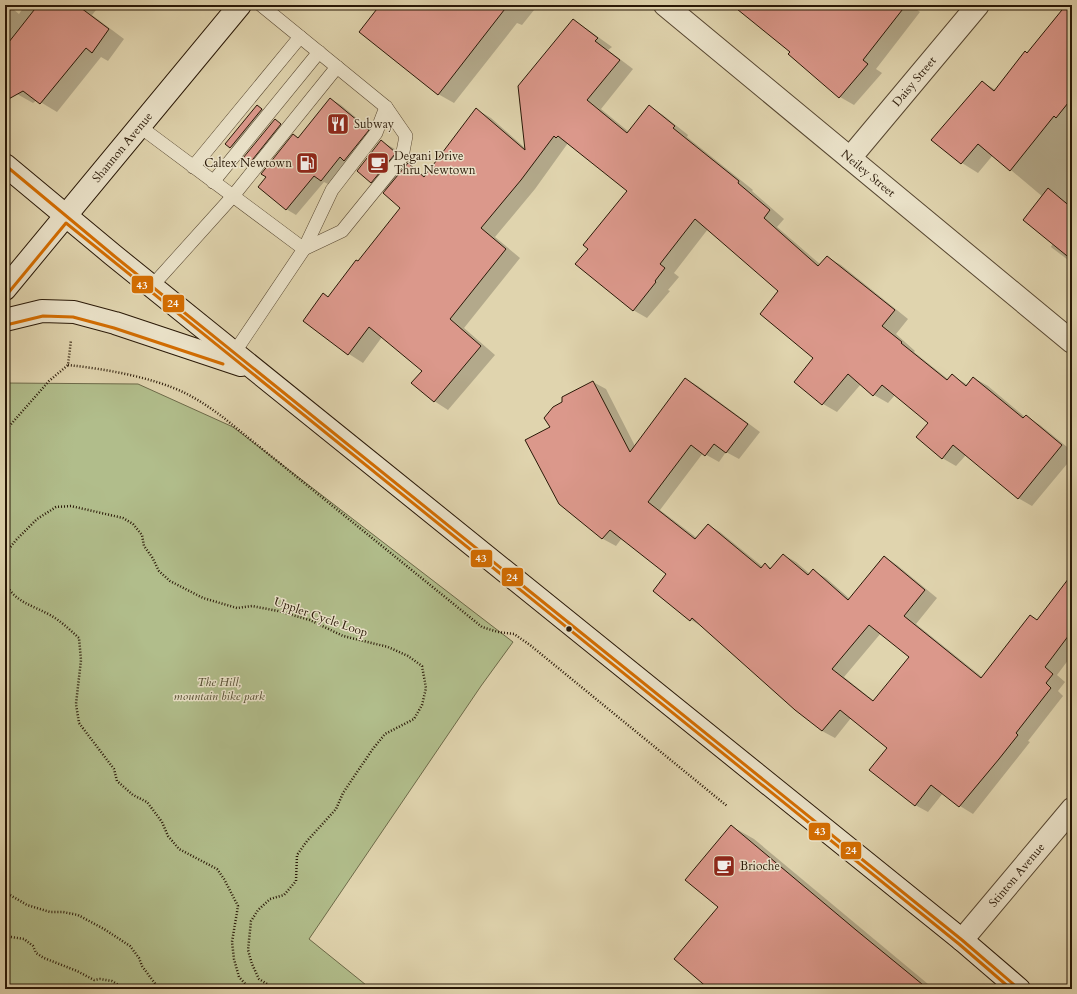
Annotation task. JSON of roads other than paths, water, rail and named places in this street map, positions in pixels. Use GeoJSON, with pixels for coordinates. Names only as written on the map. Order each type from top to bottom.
{"type":"FeatureCollection","features":[{"type":"Feature","properties":{"kind":"main road","name":"Shannon Avenue"},"geometry":{"type":"LineString","coordinates":[[5,289],[240,5]]}},
{"type":"Feature","properties":{"kind":"main road","name":"Neiley Street"},"geometry":{"type":"LineString","coordinates":[[665,5],[1072,342]]}},
{"type":"Feature","properties":{"kind":"main road","name":"Daisy Street"},"geometry":{"type":"LineString","coordinates":[[850,158],[978,5]]}},
{"type":"Feature","properties":{"kind":"main road"},"geometry":{"type":"LineString","coordinates":[[5,165],[65,216],[234,353],[962,940],[1019,989]]}},
{"type":"Feature","properties":{"kind":"main road"},"geometry":{"type":"LineString","coordinates":[[5,320],[42,311],[74,312],[116,323],[254,369]]}},
{"type":"Feature","properties":{"kind":"main road","name":"Stinton Avenue"},"geometry":{"type":"LineString","coordinates":[[962,940],[1072,809]]}},
{"type":"Feature","properties":{"kind":"lane"},"geometry":{"type":"LineString","coordinates":[[261,5],[386,107],[406,136],[402,157],[342,231],[304,249]]}},
{"type":"Feature","properties":{"kind":"lane"},"geometry":{"type":"LineString","coordinates":[[194,167],[300,37]]}},
{"type":"Feature","properties":{"kind":"lane"},"geometry":{"type":"LineString","coordinates":[[213,182],[319,52]]}},
{"type":"Feature","properties":{"kind":"lane"},"geometry":{"type":"LineString","coordinates":[[152,286],[233,196],[337,67]]}},
{"type":"Feature","properties":{"kind":"lane"},"geometry":{"type":"LineString","coordinates":[[234,353],[304,249],[332,190],[376,133],[386,107]]}},
{"type":"Feature","properties":{"kind":"lane"},"geometry":{"type":"LineString","coordinates":[[139,126],[304,249]]}},
{"type":"Feature","properties":{"kind":"place","name":"Subway"},"geometry":{"type":"Point","coordinates":[338,124]}},
{"type":"Feature","properties":{"kind":"place","name":"Caltex Newtown"},"geometry":{"type":"Point","coordinates":[307,163]}},
{"type":"Feature","properties":{"kind":"place","name":"Degani Drive Thru Newtown"},"geometry":{"type":"Point","coordinates":[378,163]}},
{"type":"Feature","properties":{"kind":"place","name":"Brioche"},"geometry":{"type":"Point","coordinates":[724,866]}},
{"type":"Feature","properties":{"kind":"park label","name":"The Hill, mountain bike park"},"geometry":{"type":"Point","coordinates":[219,689]}}]}
